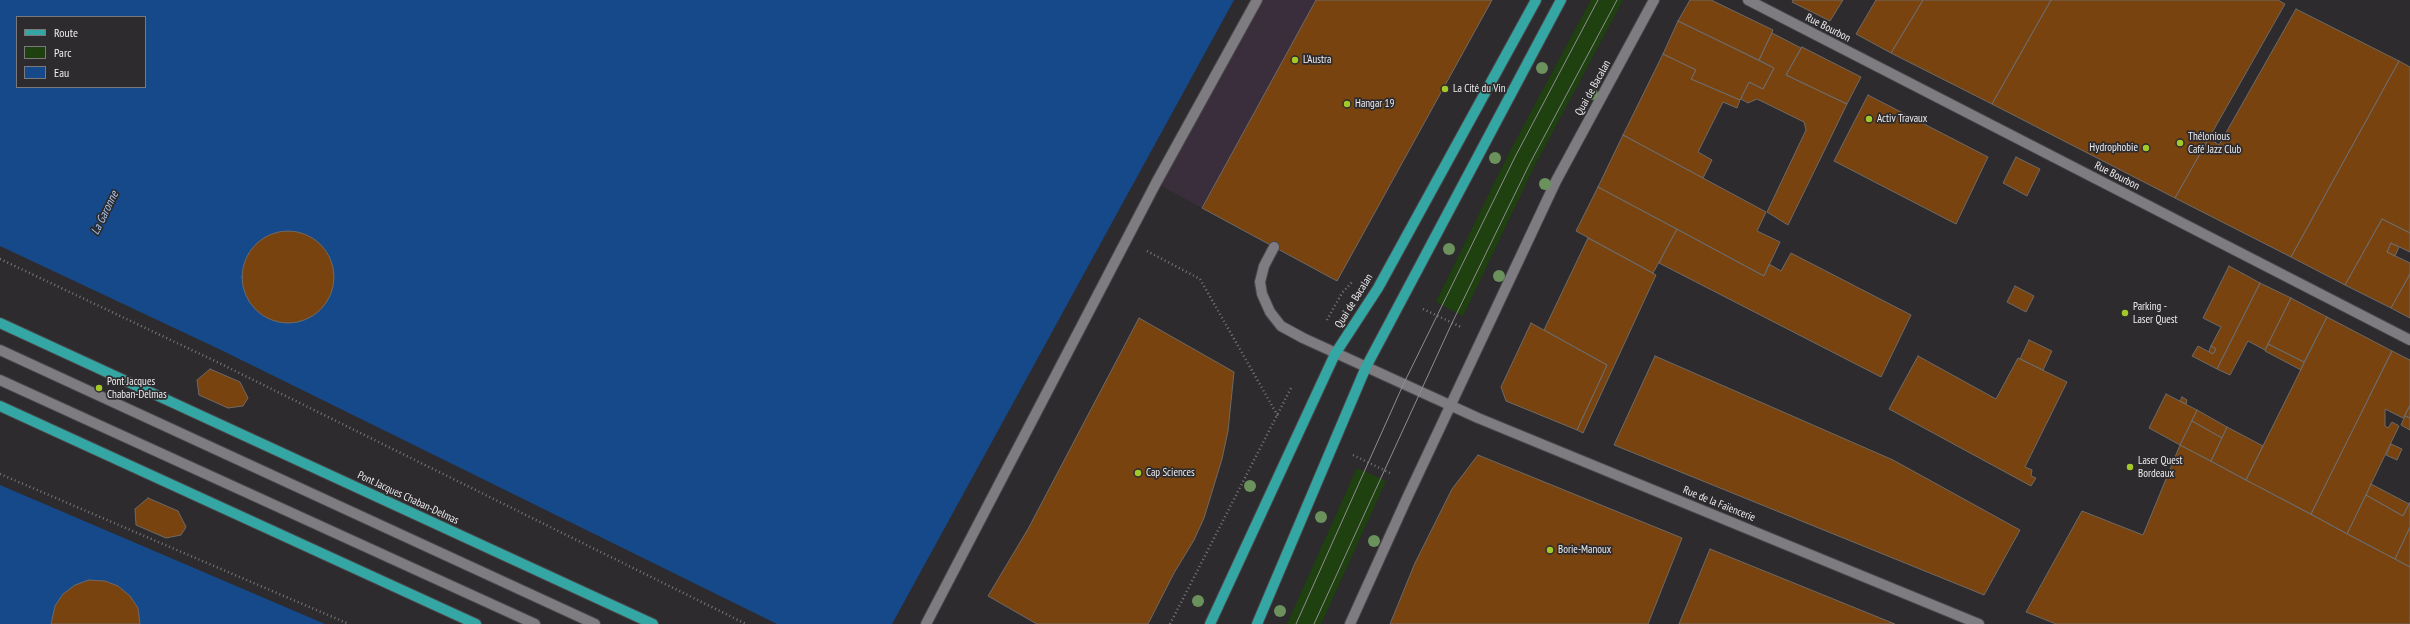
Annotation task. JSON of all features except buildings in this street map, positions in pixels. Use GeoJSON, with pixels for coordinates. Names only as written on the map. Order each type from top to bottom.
{"type":"FeatureCollection","features":[{"type":"Feature","properties":{"kind":"main road","name":"Quai de Bacalan"},"geometry":{"type":"LineString","coordinates":[[1210,624],[1335,354],[1378,288],[1536,0]]}},
{"type":"Feature","properties":{"kind":"main road"},"geometry":{"type":"LineString","coordinates":[[1257,624],[1366,367],[1561,0]]}},
{"type":"Feature","properties":{"kind":"main road","name":"Pont Jacques Chaban-Delmas"},"geometry":{"type":"LineString","coordinates":[[0,323],[653,624]]}},
{"type":"Feature","properties":{"kind":"main road"},"geometry":{"type":"LineString","coordinates":[[0,406],[476,624]]}},
{"type":"Feature","properties":{"kind":"street"},"geometry":{"type":"LineString","coordinates":[[926,624],[1156,183],[1257,0]]}},
{"type":"Feature","properties":{"kind":"street","name":"Quai de Bacalan"},"geometry":{"type":"LineString","coordinates":[[1350,624],[1450,405],[1556,181],[1654,0]]}},
{"type":"Feature","properties":{"kind":"street","name":"Rue Bourbon"},"geometry":{"type":"LineString","coordinates":[[1748,0],[2410,340]]}},
{"type":"Feature","properties":{"kind":"street","name":"Rue de la Faïencerie"},"geometry":{"type":"LineString","coordinates":[[1274,247],[1264,266],[1260,282],[1262,294],[1270,312],[1281,326],[1335,354],[1450,405],[1979,624]]}},
{"type":"Feature","properties":{"kind":"street"},"geometry":{"type":"LineString","coordinates":[[0,350],[595,624]]}},
{"type":"Feature","properties":{"kind":"street"},"geometry":{"type":"LineString","coordinates":[[0,380],[535,624]]}},
{"type":"Feature","properties":{"kind":"path"},"geometry":{"type":"LineString","coordinates":[[1127,239],[1200,279],[1276,417],[1170,624]]}},
{"type":"Feature","properties":{"kind":"path"},"geometry":{"type":"LineString","coordinates":[[0,259],[215,361],[746,624]]}},
{"type":"Feature","properties":{"kind":"path"},"geometry":{"type":"LineString","coordinates":[[1401,299],[1483,338]]}},
{"type":"Feature","properties":{"kind":"path"},"geometry":{"type":"LineString","coordinates":[[0,474],[349,624]]}},
{"type":"Feature","properties":{"kind":"shaded area","name":"Hangar 19"},"geometry":{"type":"Polygon","coordinates":[[[1257,0],[1492,0],[1337,281],[1156,183],[1257,0]]]}},
{"type":"Feature","properties":{"kind":"green space"},"geometry":{"type":"Polygon","coordinates":[[[1591,0],[1623,0],[1534,167],[1463,316],[1436,302],[1509,153],[1591,0]]]}},
{"type":"Feature","properties":{"kind":"green space"},"geometry":{"type":"Polygon","coordinates":[[[1357,468],[1386,481],[1321,624],[1287,624],[1357,468]]]}},
{"type":"Feature","properties":{"kind":"water","name":"La Garonne"},"geometry":{"type":"Polygon","coordinates":[[[0,0],[1234,0],[892,624],[0,624],[0,0]]]}},
{"type":"Feature","properties":{"kind":"pier"},"geometry":{"type":"Polygon","coordinates":[[[0,246],[221,350],[777,624],[325,624],[0,485],[0,246]]]}},
{"type":"Feature","properties":{"kind":"tram line"},"geometry":{"type":"LineString","coordinates":[[1296,624],[1403,385],[1515,157],[1598,0]]}},
{"type":"Feature","properties":{"kind":"tram line"},"geometry":{"type":"LineString","coordinates":[[1314,624],[1452,323],[1529,165],[1617,0]]}},
{"type":"Feature","properties":{"kind":"place","name":"L'Austra"},"geometry":{"type":"Point","coordinates":[1295,60]}},
{"type":"Feature","properties":{"kind":"place","name":"La Cité du Vin"},"geometry":{"type":"Point","coordinates":[1445,89]}},
{"type":"Feature","properties":{"kind":"place","name":"Hangar 19"},"geometry":{"type":"Point","coordinates":[1347,104]}},
{"type":"Feature","properties":{"kind":"place","name":"Activ Travaux"},"geometry":{"type":"Point","coordinates":[1869,119]}},
{"type":"Feature","properties":{"kind":"place","name":"Thélonious Café Jazz Club"},"geometry":{"type":"Point","coordinates":[2180,143]}},
{"type":"Feature","properties":{"kind":"place","name":"Hydrophobie"},"geometry":{"type":"Point","coordinates":[2146,148]}},
{"type":"Feature","properties":{"kind":"place","name":"Parking - Laser Quest"},"geometry":{"type":"Point","coordinates":[2125,313]}},
{"type":"Feature","properties":{"kind":"place","name":"Pont Jacques Chaban-Delmas"},"geometry":{"type":"Point","coordinates":[99,388]}},
{"type":"Feature","properties":{"kind":"place","name":"Laser Quest Bordeaux"},"geometry":{"type":"Point","coordinates":[2130,467]}},
{"type":"Feature","properties":{"kind":"place","name":"Cap Sciences"},"geometry":{"type":"Point","coordinates":[1138,473]}},
{"type":"Feature","properties":{"kind":"place","name":"Borie-Manoux"},"geometry":{"type":"Point","coordinates":[1550,550]}}]}
